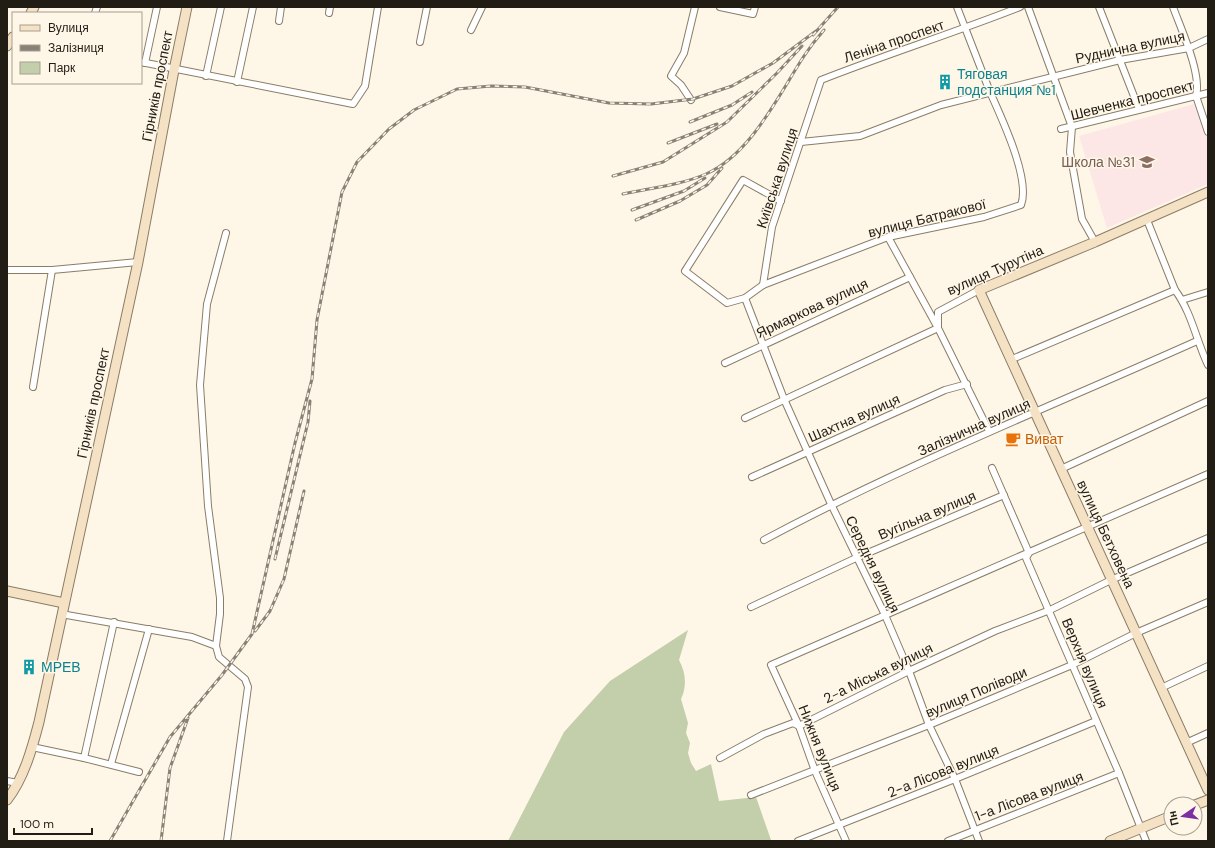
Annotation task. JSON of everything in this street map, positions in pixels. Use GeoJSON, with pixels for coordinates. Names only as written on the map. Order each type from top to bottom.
{"type":"FeatureCollection","features":[{"type":"Feature","properties":{"kind":"street"},"geometry":{"type":"LineString","coordinates":[[157,7],[143,63],[353,104],[365,86],[378,7]]}},
{"type":"Feature","properties":{"kind":"street","name":"Гірників проспект"},"geometry":{"type":"LineString","coordinates":[[7,800],[18,783],[32,748],[138,262],[187,7]]}},
{"type":"Feature","properties":{"kind":"street"},"geometry":{"type":"LineString","coordinates":[[206,76],[221,7]]}},
{"type":"Feature","properties":{"kind":"street"},"geometry":{"type":"LineString","coordinates":[[237,82],[253,7]]}},
{"type":"Feature","properties":{"kind":"street"},"geometry":{"type":"LineString","coordinates":[[279,21],[282,7]]}},
{"type":"Feature","properties":{"kind":"street"},"geometry":{"type":"LineString","coordinates":[[420,42],[427,7]]}},
{"type":"Feature","properties":{"kind":"street"},"geometry":{"type":"LineString","coordinates":[[471,30],[482,7]]}},
{"type":"Feature","properties":{"kind":"street"},"geometry":{"type":"LineString","coordinates":[[691,100],[681,85],[671,76],[684,53],[695,7]]}},
{"type":"Feature","properties":{"kind":"street"},"geometry":{"type":"LineString","coordinates":[[720,7],[754,14],[755,7]]}},
{"type":"Feature","properties":{"kind":"street"},"geometry":{"type":"LineString","coordinates":[[957,7],[990,92]]}},
{"type":"Feature","properties":{"kind":"street","name":"Леніна проспект"},"geometry":{"type":"LineString","coordinates":[[821,80],[882,56],[966,29],[1020,7]]}},
{"type":"Feature","properties":{"kind":"street"},"geometry":{"type":"LineString","coordinates":[[1028,7],[1055,76],[1072,127],[1070,152],[1082,219],[1095,242]]}},
{"type":"Feature","properties":{"kind":"street"},"geometry":{"type":"LineString","coordinates":[[1099,7],[1139,109]]}},
{"type":"Feature","properties":{"kind":"street"},"geometry":{"type":"LineString","coordinates":[[1173,7],[1189,48],[1194,69],[1197,92],[1196,96],[1208,132]]}},
{"type":"Feature","properties":{"kind":"street","name":"Руднична вулиця"},"geometry":{"type":"LineString","coordinates":[[801,142],[860,136],[941,105],[1120,60],[1189,48],[1208,39]]}},
{"type":"Feature","properties":{"kind":"street","name":"Київська вулиця"},"geometry":{"type":"LineString","coordinates":[[763,285],[772,227],[821,80]]}},
{"type":"Feature","properties":{"kind":"street","name":"вулиця Батракової"},"geometry":{"type":"LineString","coordinates":[[746,298],[763,285],[888,237],[984,217],[1021,205],[1024,197],[1017,162],[1010,137],[990,92]]}},
{"type":"Feature","properties":{"kind":"street","name":"Шевченка проспект"},"geometry":{"type":"LineString","coordinates":[[1062,128],[1072,127],[1139,109],[1208,93]]}},
{"type":"Feature","properties":{"kind":"street"},"geometry":{"type":"LineString","coordinates":[[746,298],[727,303],[685,271],[743,180],[781,201]]}},
{"type":"Feature","properties":{"kind":"street","name":"вулиця Турутіна"},"geometry":{"type":"LineString","coordinates":[[938,328],[938,312],[979,290],[1147,220],[1208,192]]}},
{"type":"Feature","properties":{"kind":"street"},"geometry":{"type":"LineString","coordinates":[[1147,220],[1175,290],[1182,300],[1195,329],[1197,341],[1208,365]]}},
{"type":"Feature","properties":{"kind":"street"},"geometry":{"type":"LineString","coordinates":[[226,233],[207,304],[200,385],[208,506],[220,598],[220,614],[216,646],[219,657],[245,679],[248,687],[227,841]]}},
{"type":"Feature","properties":{"kind":"street"},"geometry":{"type":"LineString","coordinates":[[888,237],[938,328],[989,431]]}},
{"type":"Feature","properties":{"kind":"street"},"geometry":{"type":"LineString","coordinates":[[7,270],[52,270],[138,262]]}},
{"type":"Feature","properties":{"kind":"street"},"geometry":{"type":"LineString","coordinates":[[33,388],[52,270]]}},
{"type":"Feature","properties":{"kind":"street","name":"Ярмаркова вулиця"},"geometry":{"type":"LineString","coordinates":[[725,363],[910,277]]}},
{"type":"Feature","properties":{"kind":"street","name":"вулиця Бетховена"},"geometry":{"type":"LineString","coordinates":[[979,290],[1208,790]]}},
{"type":"Feature","properties":{"kind":"street"},"geometry":{"type":"LineString","coordinates":[[1010,360],[1175,290]]}},
{"type":"Feature","properties":{"kind":"street"},"geometry":{"type":"LineString","coordinates":[[1182,300],[1208,292]]}},
{"type":"Feature","properties":{"kind":"street","name":"Середня вулиця"},"geometry":{"type":"LineString","coordinates":[[746,298],[762,345],[784,399],[856,558],[885,615],[909,671],[929,724],[956,779],[979,841]]}},
{"type":"Feature","properties":{"kind":"street"},"geometry":{"type":"LineString","coordinates":[[745,418],[938,328]]}},
{"type":"Feature","properties":{"kind":"street","name":"Залізнична вулиця"},"geometry":{"type":"LineString","coordinates":[[764,540],[831,504],[989,431],[1035,413],[1197,341]]}},
{"type":"Feature","properties":{"kind":"street","name":"Шахтна вулиця"},"geometry":{"type":"LineString","coordinates":[[752,477],[945,390],[967,384]]}},
{"type":"Feature","properties":{"kind":"street"},"geometry":{"type":"LineString","coordinates":[[1061,469],[1208,401]]}},
{"type":"Feature","properties":{"kind":"street","name":"Верхня вулиця"},"geometry":{"type":"LineString","coordinates":[[992,468],[1029,553],[1026,558],[1120,773],[1146,841]]}},
{"type":"Feature","properties":{"kind":"street"},"geometry":{"type":"LineString","coordinates":[[885,615],[1208,474]]}},
{"type":"Feature","properties":{"kind":"street","name":"Вугільна вулиця"},"geometry":{"type":"LineString","coordinates":[[751,607],[856,558],[1004,495]]}},
{"type":"Feature","properties":{"kind":"street"},"geometry":{"type":"LineString","coordinates":[[1111,580],[1208,538]]}},
{"type":"Feature","properties":{"kind":"street","name":"2-а Міська вулиця"},"geometry":{"type":"LineString","coordinates":[[720,758],[764,734],[793,723],[799,726],[909,671],[995,631],[1050,610],[1111,580]]}},
{"type":"Feature","properties":{"kind":"street"},"geometry":{"type":"LineString","coordinates":[[7,592],[64,603]]}},
{"type":"Feature","properties":{"kind":"street","name":"вулиця Поліводи"},"geometry":{"type":"LineString","coordinates":[[751,795],[815,771],[1072,665],[1136,633],[1208,602]]}},
{"type":"Feature","properties":{"kind":"street"},"geometry":{"type":"LineString","coordinates":[[61,614],[114,622],[192,637],[216,646]]}},
{"type":"Feature","properties":{"kind":"street","name":"Нижня вулиця"},"geometry":{"type":"LineString","coordinates":[[846,841],[815,771],[799,726],[771,665],[885,615]]}},
{"type":"Feature","properties":{"kind":"street"},"geometry":{"type":"LineString","coordinates":[[84,758],[114,622]]}},
{"type":"Feature","properties":{"kind":"street"},"geometry":{"type":"LineString","coordinates":[[111,764],[149,629]]}},
{"type":"Feature","properties":{"kind":"street"},"geometry":{"type":"LineString","coordinates":[[1161,688],[1208,666]]}},
{"type":"Feature","properties":{"kind":"street","name":"2-а Лісова вулиця"},"geometry":{"type":"LineString","coordinates":[[798,841],[956,779],[1096,721]]}},
{"type":"Feature","properties":{"kind":"street"},"geometry":{"type":"LineString","coordinates":[[1186,743],[1208,733]]}},
{"type":"Feature","properties":{"kind":"street"},"geometry":{"type":"LineString","coordinates":[[32,748],[111,764],[139,772]]}},
{"type":"Feature","properties":{"kind":"street","name":"1-а Лісова вулиця"},"geometry":{"type":"LineString","coordinates":[[948,841],[1120,773]]}},
{"type":"Feature","properties":{"kind":"street"},"geometry":{"type":"LineString","coordinates":[[7,780],[18,783]]}},
{"type":"Feature","properties":{"kind":"street"},"geometry":{"type":"LineString","coordinates":[[1110,841],[1163,819]]}},
{"type":"Feature","properties":{"kind":"shaded area","name":"Школа №31"},"geometry":{"type":"Polygon","coordinates":[[[1194,104],[1208,140],[1208,184],[1107,228],[1079,136],[1194,104]]]}},
{"type":"Feature","properties":{"kind":"green space"},"geometry":{"type":"Polygon","coordinates":[[[688,630],[679,660],[685,680],[681,699],[688,723],[686,733],[690,743],[688,753],[691,763],[696,771],[711,764],[719,801],[756,797],[771,840],[508,841],[564,732],[610,681],[688,630]]]}},
{"type":"Feature","properties":{"kind":"railway"},"geometry":{"type":"LineString","coordinates":[[813,35],[838,7]]}},
{"type":"Feature","properties":{"kind":"railway"},"geometry":{"type":"LineString","coordinates":[[623,194],[696,178],[722,165],[737,153],[762,122],[804,56],[824,30]]}},
{"type":"Feature","properties":{"kind":"railway"},"geometry":{"type":"LineString","coordinates":[[110,841],[170,737],[222,675],[252,634],[295,443],[312,379],[317,320],[342,192],[357,162],[389,129],[414,110],[457,89],[491,86],[525,87],[609,103],[651,104],[693,99],[732,86],[773,63],[816,31]]}},
{"type":"Feature","properties":{"kind":"railway"},"geometry":{"type":"LineString","coordinates":[[613,176],[663,162],[727,122],[802,46]]}},
{"type":"Feature","properties":{"kind":"railway"},"geometry":{"type":"LineString","coordinates":[[690,122],[732,105],[752,92]]}},
{"type":"Feature","properties":{"kind":"railway"},"geometry":{"type":"LineString","coordinates":[[668,143],[717,124]]}},
{"type":"Feature","properties":{"kind":"railway"},"geometry":{"type":"LineString","coordinates":[[636,220],[680,201],[707,185],[722,168]]}},
{"type":"Feature","properties":{"kind":"railway"},"geometry":{"type":"LineString","coordinates":[[632,210],[684,191],[705,178]]}},
{"type":"Feature","properties":{"kind":"railway"},"geometry":{"type":"LineString","coordinates":[[275,559],[308,422],[310,401]]}},
{"type":"Feature","properties":{"kind":"railway"},"geometry":{"type":"LineString","coordinates":[[255,631],[270,611],[284,579],[304,491]]}},
{"type":"Feature","properties":{"kind":"railway"},"geometry":{"type":"LineString","coordinates":[[161,841],[170,768],[188,718]]}},
{"type":"Feature","properties":{"kind":"place","name":"Тяговая подстанция №1"},"geometry":{"type":"Point","coordinates":[945,82]}},
{"type":"Feature","properties":{"kind":"place","name":"Школа №31"},"geometry":{"type":"Point","coordinates":[1147,162]}},
{"type":"Feature","properties":{"kind":"place","name":"Виват"},"geometry":{"type":"Point","coordinates":[1013,439]}},
{"type":"Feature","properties":{"kind":"place","name":"МРЕВ"},"geometry":{"type":"Point","coordinates":[29,667]}}]}
